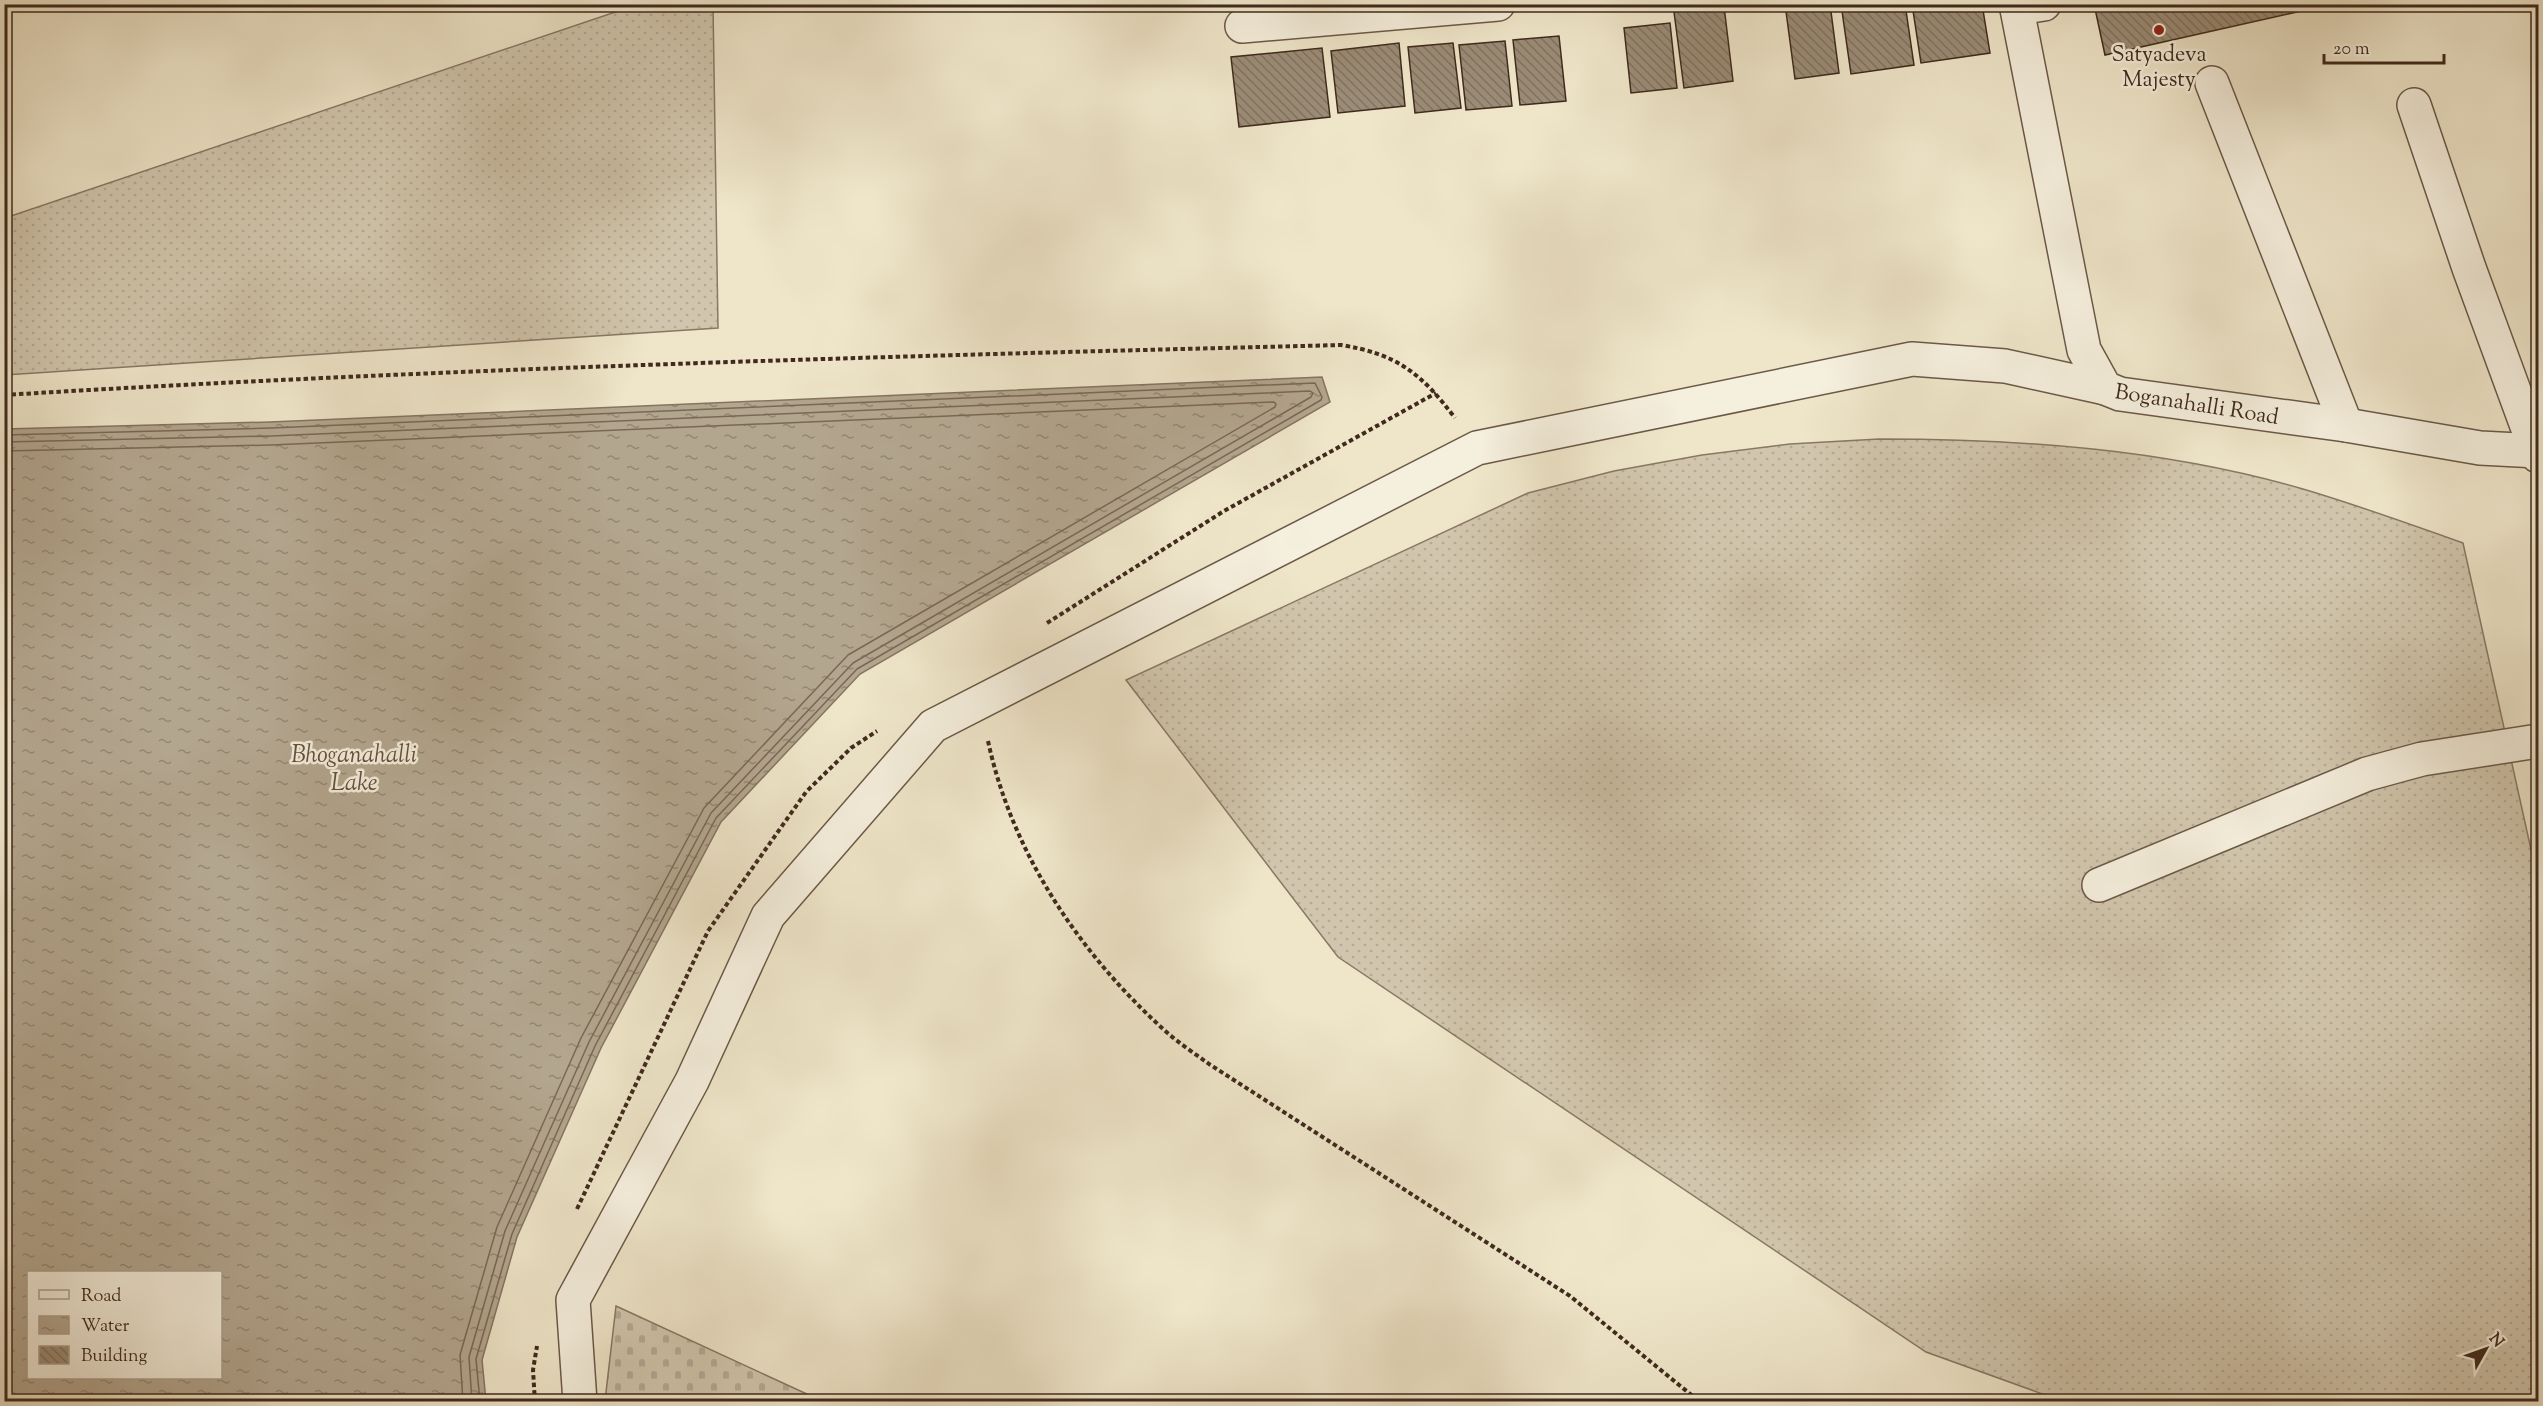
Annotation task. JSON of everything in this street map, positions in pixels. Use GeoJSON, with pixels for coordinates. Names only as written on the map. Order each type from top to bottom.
{"type":"FeatureCollection","features":[{"type":"Feature","properties":{"kind":"street"},"geometry":{"type":"LineString","coordinates":[[1242,26],[1498,4]]}},
{"type":"Feature","properties":{"kind":"street","name":"Boganahalli Road"},"geometry":{"type":"LineString","coordinates":[[2026,6],[2084,350],[2105,388],[2120,394],[2346,425],[2480,448],[2538,453]]}},
{"type":"Feature","properties":{"kind":"street"},"geometry":{"type":"LineString","coordinates":[[2212,83],[2346,425]]}},
{"type":"Feature","properties":{"kind":"street"},"geometry":{"type":"LineString","coordinates":[[2414,105],[2473,279],[2538,453]]}},
{"type":"Feature","properties":{"kind":"street"},"geometry":{"type":"LineString","coordinates":[[580,1401],[573,1300],[692,1081],[768,916],[933,726],[1477,448],[1912,360],[2005,366],[2105,388]]}},
{"type":"Feature","properties":{"kind":"street"},"geometry":{"type":"LineString","coordinates":[[2099,885],[2367,774],[2422,759],[2538,741]]}},
{"type":"Feature","properties":{"kind":"path"},"geometry":{"type":"LineString","coordinates":[[4,395],[180,384],[854,357],[1341,345],[1371,350],[1400,363],[1436,393],[1477,448]]}},
{"type":"Feature","properties":{"kind":"path"},"geometry":{"type":"LineString","coordinates":[[979,702],[990,754],[1027,854],[1053,900],[1086,947],[1123,990],[1164,1030],[1209,1065],[1570,1296],[1700,1401]]}},
{"type":"Feature","properties":{"kind":"green space"},"geometry":{"type":"Polygon","coordinates":[[[636,5],[713,5],[718,328],[5,375],[5,218],[636,5]]]}},
{"type":"Feature","properties":{"kind":"green space"},"geometry":{"type":"Polygon","coordinates":[[[1879,439],[2040,444],[2199,464],[2303,489],[2463,543],[2538,881],[2538,1401],[2062,1401],[1926,1352],[1338,957],[1126,680],[1528,493],[1614,471],[1702,455],[1790,444],[1879,439]]]}},
{"type":"Feature","properties":{"kind":"green space"},"geometry":{"type":"Polygon","coordinates":[[[616,1306],[822,1401],[605,1401],[616,1306]]]}},
{"type":"Feature","properties":{"kind":"water","name":"Bhoganahalli Lake"},"geometry":{"type":"Polygon","coordinates":[[[1322,377],[1330,402],[860,674],[721,822],[601,1048],[517,1237],[482,1360],[486,1401],[5,1401],[5,429],[270,422],[1322,377]]]}},
{"type":"Feature","properties":{"kind":"building"},"geometry":{"type":"Polygon","coordinates":[[[1785,4],[1830,4],[1839,73],[1795,79],[1785,4]]]}},
{"type":"Feature","properties":{"kind":"building"},"geometry":{"type":"Polygon","coordinates":[[[1841,4],[1905,4],[1914,65],[1851,74],[1841,4]]]}},
{"type":"Feature","properties":{"kind":"building"},"geometry":{"type":"Polygon","coordinates":[[[1912,4],[1982,4],[1990,53],[1921,63],[1912,4]]]}},
{"type":"Feature","properties":{"kind":"building","name":"Satyadeva Majesty"},"geometry":{"type":"Polygon","coordinates":[[[2094,4],[2333,4],[2105,55],[2094,4]]]}},
{"type":"Feature","properties":{"kind":"building"},"geometry":{"type":"Polygon","coordinates":[[[1724,6],[1733,81],[1684,88],[1674,12],[1724,6]]]}},
{"type":"Feature","properties":{"kind":"building"},"geometry":{"type":"Polygon","coordinates":[[[1670,23],[1677,88],[1631,93],[1624,28],[1670,23]]]}},
{"type":"Feature","properties":{"kind":"building"},"geometry":{"type":"Polygon","coordinates":[[[1559,36],[1566,101],[1520,105],[1513,40],[1559,36]]]}},
{"type":"Feature","properties":{"kind":"building"},"geometry":{"type":"Polygon","coordinates":[[[1505,41],[1512,106],[1466,110],[1459,45],[1505,41]]]}},
{"type":"Feature","properties":{"kind":"building"},"geometry":{"type":"Polygon","coordinates":[[[1399,43],[1405,106],[1338,113],[1331,51],[1399,43]]]}},
{"type":"Feature","properties":{"kind":"building"},"geometry":{"type":"Polygon","coordinates":[[[1453,43],[1461,108],[1415,113],[1408,47],[1453,43]]]}},
{"type":"Feature","properties":{"kind":"building"},"geometry":{"type":"Polygon","coordinates":[[[1322,48],[1330,117],[1239,127],[1231,57],[1322,48]]]}},
{"type":"Feature","properties":{"kind":"place","name":"Satyadeva Majesty"},"geometry":{"type":"Point","coordinates":[2159,30]}}]}
